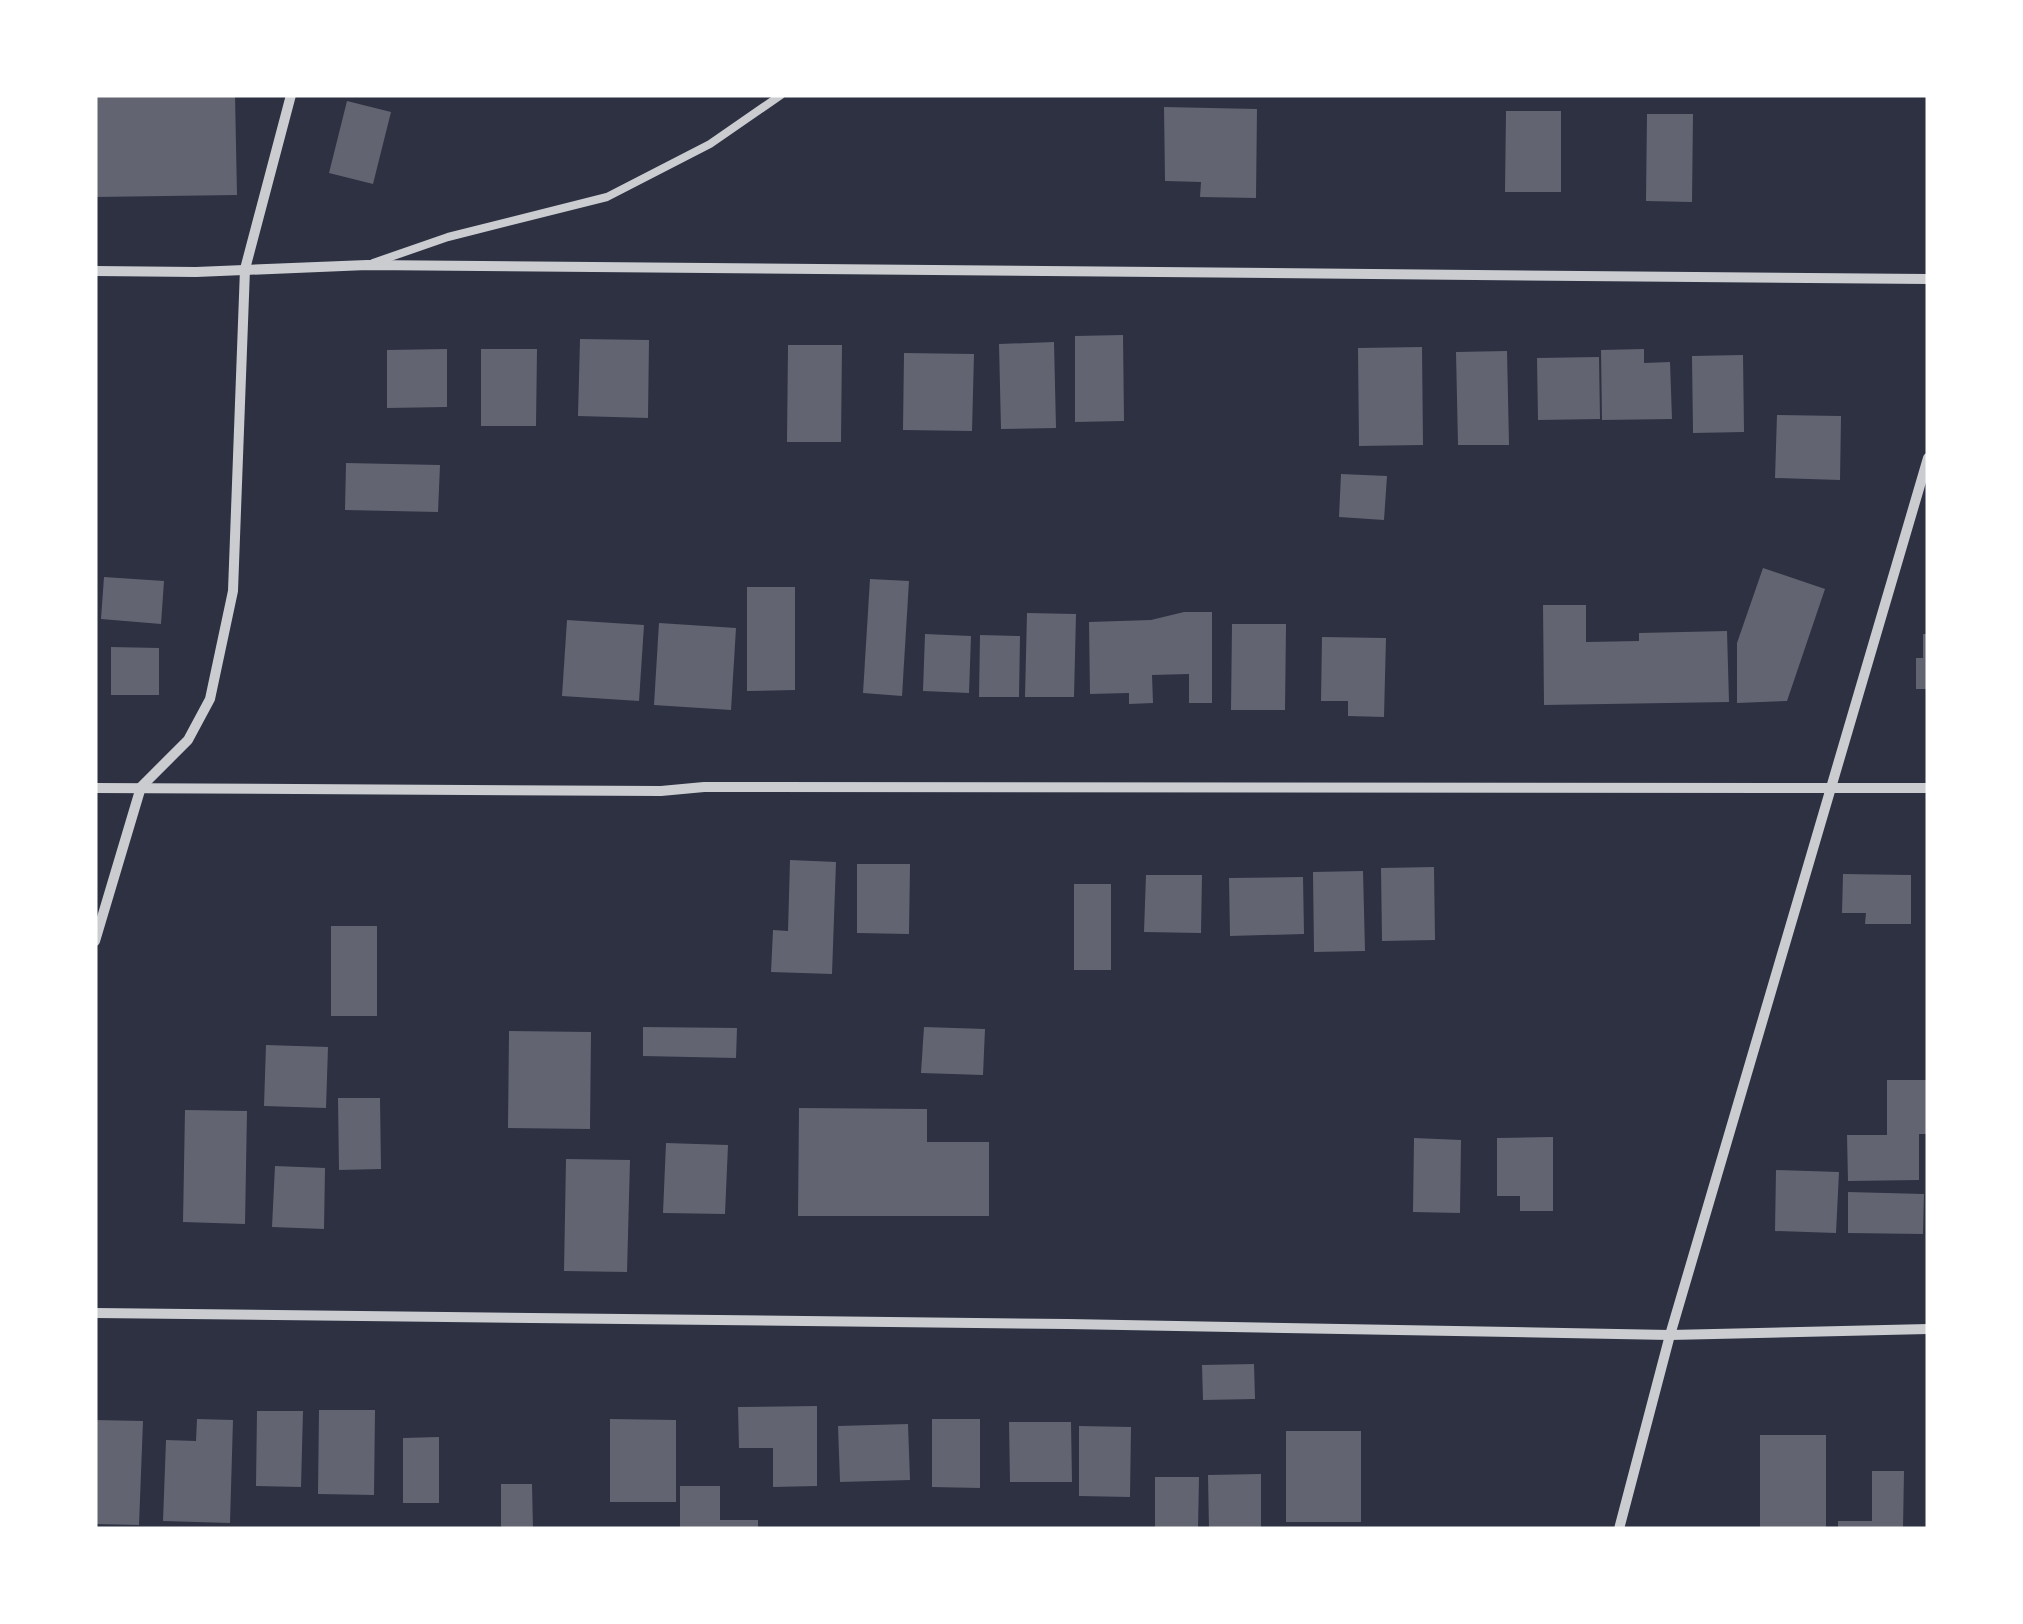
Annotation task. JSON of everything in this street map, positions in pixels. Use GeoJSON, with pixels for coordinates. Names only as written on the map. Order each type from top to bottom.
{"type":"FeatureCollection","features":[{"type":"Feature","properties":{"kind":"street"},"geometry":{"type":"LineString","coordinates":[[95,941],[141,787],[188,740],[210,698],[233,590],[245,269],[291,95]]}},
{"type":"Feature","properties":{"kind":"street"},"geometry":{"type":"LineString","coordinates":[[95,271],[366,265],[1928,279]]}},
{"type":"Feature","properties":{"kind":"street"},"geometry":{"type":"LineString","coordinates":[[1619,1529],[1670,1335],[1928,458]]}},
{"type":"Feature","properties":{"kind":"street"},"geometry":{"type":"LineString","coordinates":[[95,788],[661,792],[704,787],[1928,788]]}},
{"type":"Feature","properties":{"kind":"street"},"geometry":{"type":"LineString","coordinates":[[95,1312],[1670,1335],[1928,1328]]}},
{"type":"Feature","properties":{"kind":"lane"},"geometry":{"type":"LineString","coordinates":[[366,265],[448,237],[607,197],[710,144],[782,95]]}},
{"type":"Feature","properties":{"kind":"building"},"geometry":{"type":"Polygon","coordinates":[[[95,95],[235,95],[237,195],[95,197],[95,95]]]}},
{"type":"Feature","properties":{"kind":"building"},"geometry":{"type":"Polygon","coordinates":[[[347,101],[391,112],[373,184],[329,173],[347,101]]]}},
{"type":"Feature","properties":{"kind":"building"},"geometry":{"type":"Polygon","coordinates":[[[1164,107],[1257,109],[1256,198],[1200,197],[1201,182],[1165,181],[1164,107]]]}},
{"type":"Feature","properties":{"kind":"building"},"geometry":{"type":"Polygon","coordinates":[[[1506,111],[1561,111],[1561,192],[1505,192],[1506,111]]]}},
{"type":"Feature","properties":{"kind":"building"},"geometry":{"type":"Polygon","coordinates":[[[1647,114],[1693,114],[1692,202],[1646,201],[1647,114]]]}},
{"type":"Feature","properties":{"kind":"building"},"geometry":{"type":"Polygon","coordinates":[[[1123,335],[1124,421],[1075,422],[1075,336],[1123,335]]]}},
{"type":"Feature","properties":{"kind":"building"},"geometry":{"type":"Polygon","coordinates":[[[580,339],[649,340],[648,418],[578,416],[580,339]]]}},
{"type":"Feature","properties":{"kind":"building"},"geometry":{"type":"Polygon","coordinates":[[[1054,342],[1056,428],[1001,429],[999,344],[1054,342]]]}},
{"type":"Feature","properties":{"kind":"building"},"geometry":{"type":"Polygon","coordinates":[[[788,345],[842,345],[841,442],[787,442],[788,345]]]}},
{"type":"Feature","properties":{"kind":"building"},"geometry":{"type":"Polygon","coordinates":[[[1422,347],[1423,445],[1359,446],[1358,348],[1422,347]]]}},
{"type":"Feature","properties":{"kind":"building"},"geometry":{"type":"Polygon","coordinates":[[[447,349],[447,407],[387,408],[387,350],[447,349]]]}},
{"type":"Feature","properties":{"kind":"building"},"geometry":{"type":"Polygon","coordinates":[[[481,349],[537,349],[536,426],[481,426],[481,349]]]}},
{"type":"Feature","properties":{"kind":"building"},"geometry":{"type":"Polygon","coordinates":[[[1644,349],[1644,363],[1670,362],[1672,419],[1602,420],[1601,350],[1644,349]]]}},
{"type":"Feature","properties":{"kind":"building"},"geometry":{"type":"Polygon","coordinates":[[[1507,351],[1509,445],[1458,445],[1456,352],[1507,351]]]}},
{"type":"Feature","properties":{"kind":"building"},"geometry":{"type":"Polygon","coordinates":[[[904,353],[974,354],[972,431],[903,430],[904,353]]]}},
{"type":"Feature","properties":{"kind":"building"},"geometry":{"type":"Polygon","coordinates":[[[1743,355],[1744,432],[1693,433],[1692,356],[1743,355]]]}},
{"type":"Feature","properties":{"kind":"building"},"geometry":{"type":"Polygon","coordinates":[[[1599,357],[1600,419],[1538,420],[1537,358],[1599,357]]]}},
{"type":"Feature","properties":{"kind":"building"},"geometry":{"type":"Polygon","coordinates":[[[1777,415],[1841,416],[1840,480],[1775,478],[1777,415]]]}},
{"type":"Feature","properties":{"kind":"building"},"geometry":{"type":"Polygon","coordinates":[[[346,463],[440,465],[438,512],[345,510],[346,463]]]}},
{"type":"Feature","properties":{"kind":"building"},"geometry":{"type":"Polygon","coordinates":[[[1341,474],[1387,476],[1384,520],[1339,517],[1341,474]]]}},
{"type":"Feature","properties":{"kind":"building"},"geometry":{"type":"Polygon","coordinates":[[[1763,568],[1825,589],[1787,701],[1737,703],[1737,643],[1763,568]]]}},
{"type":"Feature","properties":{"kind":"building"},"geometry":{"type":"Polygon","coordinates":[[[104,577],[164,581],[161,624],[101,619],[104,577]]]}},
{"type":"Feature","properties":{"kind":"building"},"geometry":{"type":"Polygon","coordinates":[[[870,579],[909,581],[902,696],[863,693],[870,579]]]}},
{"type":"Feature","properties":{"kind":"building"},"geometry":{"type":"Polygon","coordinates":[[[747,587],[795,587],[795,690],[747,691],[747,587]]]}},
{"type":"Feature","properties":{"kind":"building"},"geometry":{"type":"Polygon","coordinates":[[[1543,605],[1586,605],[1586,642],[1639,641],[1639,633],[1727,631],[1729,702],[1544,705],[1543,605]]]}},
{"type":"Feature","properties":{"kind":"building"},"geometry":{"type":"Polygon","coordinates":[[[1184,612],[1212,612],[1212,703],[1189,703],[1189,674],[1152,675],[1153,703],[1129,704],[1129,693],[1090,694],[1089,622],[1151,620],[1184,612]]]}},
{"type":"Feature","properties":{"kind":"building"},"geometry":{"type":"Polygon","coordinates":[[[1027,613],[1076,614],[1074,697],[1025,697],[1027,613]]]}},
{"type":"Feature","properties":{"kind":"building"},"geometry":{"type":"Polygon","coordinates":[[[567,620],[644,625],[639,701],[562,696],[567,620]]]}},
{"type":"Feature","properties":{"kind":"building"},"geometry":{"type":"Polygon","coordinates":[[[659,623],[736,628],[731,710],[654,705],[659,623]]]}},
{"type":"Feature","properties":{"kind":"building"},"geometry":{"type":"Polygon","coordinates":[[[1232,624],[1286,624],[1285,710],[1231,710],[1232,624]]]}},
{"type":"Feature","properties":{"kind":"building"},"geometry":{"type":"Polygon","coordinates":[[[925,634],[971,636],[969,693],[923,691],[925,634]]]}},
{"type":"Feature","properties":{"kind":"building"},"geometry":{"type":"Polygon","coordinates":[[[1923,634],[1928,634],[1928,689],[1916,689],[1916,658],[1923,658],[1923,634]]]}},
{"type":"Feature","properties":{"kind":"building"},"geometry":{"type":"Polygon","coordinates":[[[980,635],[1020,636],[1019,697],[979,697],[980,635]]]}},
{"type":"Feature","properties":{"kind":"building"},"geometry":{"type":"Polygon","coordinates":[[[1322,637],[1386,638],[1384,717],[1348,716],[1348,701],[1321,701],[1322,637]]]}},
{"type":"Feature","properties":{"kind":"building"},"geometry":{"type":"Polygon","coordinates":[[[111,647],[159,648],[159,695],[111,695],[111,647]]]}},
{"type":"Feature","properties":{"kind":"building"},"geometry":{"type":"Polygon","coordinates":[[[790,860],[836,862],[832,974],[771,972],[773,930],[788,931],[790,860]]]}},
{"type":"Feature","properties":{"kind":"building"},"geometry":{"type":"Polygon","coordinates":[[[857,864],[910,864],[909,934],[857,933],[857,864]]]}},
{"type":"Feature","properties":{"kind":"building"},"geometry":{"type":"Polygon","coordinates":[[[1434,867],[1435,940],[1382,941],[1381,868],[1434,867]]]}},
{"type":"Feature","properties":{"kind":"building"},"geometry":{"type":"Polygon","coordinates":[[[1363,871],[1365,951],[1314,952],[1313,872],[1363,871]]]}},
{"type":"Feature","properties":{"kind":"building"},"geometry":{"type":"Polygon","coordinates":[[[1843,874],[1911,875],[1911,924],[1865,924],[1866,913],[1842,913],[1843,874]]]}},
{"type":"Feature","properties":{"kind":"building"},"geometry":{"type":"Polygon","coordinates":[[[1146,875],[1202,875],[1201,933],[1144,932],[1146,875]]]}},
{"type":"Feature","properties":{"kind":"building"},"geometry":{"type":"Polygon","coordinates":[[[1303,877],[1304,934],[1230,936],[1229,878],[1303,877]]]}},
{"type":"Feature","properties":{"kind":"building"},"geometry":{"type":"Polygon","coordinates":[[[1074,884],[1111,884],[1111,970],[1074,970],[1074,884]]]}},
{"type":"Feature","properties":{"kind":"building"},"geometry":{"type":"Polygon","coordinates":[[[331,926],[377,926],[377,1016],[331,1016],[331,926]]]}},
{"type":"Feature","properties":{"kind":"building"},"geometry":{"type":"Polygon","coordinates":[[[643,1027],[737,1028],[736,1058],[643,1056],[643,1027]]]}},
{"type":"Feature","properties":{"kind":"building"},"geometry":{"type":"Polygon","coordinates":[[[924,1027],[985,1029],[983,1075],[921,1073],[924,1027]]]}},
{"type":"Feature","properties":{"kind":"building"},"geometry":{"type":"Polygon","coordinates":[[[509,1031],[591,1032],[590,1129],[508,1128],[509,1031]]]}},
{"type":"Feature","properties":{"kind":"building"},"geometry":{"type":"Polygon","coordinates":[[[266,1045],[328,1047],[326,1108],[264,1106],[266,1045]]]}},
{"type":"Feature","properties":{"kind":"building"},"geometry":{"type":"Polygon","coordinates":[[[1887,1080],[1928,1080],[1928,1134],[1919,1134],[1919,1180],[1848,1181],[1847,1135],[1887,1135],[1887,1080]]]}},
{"type":"Feature","properties":{"kind":"building"},"geometry":{"type":"Polygon","coordinates":[[[338,1098],[380,1098],[381,1169],[339,1170],[338,1098]]]}},
{"type":"Feature","properties":{"kind":"building"},"geometry":{"type":"Polygon","coordinates":[[[799,1108],[927,1109],[927,1142],[989,1142],[989,1216],[798,1216],[799,1108]]]}},
{"type":"Feature","properties":{"kind":"building"},"geometry":{"type":"Polygon","coordinates":[[[185,1110],[247,1111],[245,1224],[183,1222],[185,1110]]]}},
{"type":"Feature","properties":{"kind":"building"},"geometry":{"type":"Polygon","coordinates":[[[1553,1137],[1553,1211],[1520,1211],[1520,1196],[1497,1196],[1497,1138],[1553,1137]]]}},
{"type":"Feature","properties":{"kind":"building"},"geometry":{"type":"Polygon","coordinates":[[[1414,1138],[1461,1140],[1460,1213],[1413,1212],[1414,1138]]]}},
{"type":"Feature","properties":{"kind":"building"},"geometry":{"type":"Polygon","coordinates":[[[666,1143],[728,1145],[725,1214],[663,1213],[666,1143]]]}},
{"type":"Feature","properties":{"kind":"building"},"geometry":{"type":"Polygon","coordinates":[[[566,1159],[630,1160],[627,1272],[564,1271],[566,1159]]]}},
{"type":"Feature","properties":{"kind":"building"},"geometry":{"type":"Polygon","coordinates":[[[275,1166],[325,1168],[324,1229],[272,1227],[275,1166]]]}},
{"type":"Feature","properties":{"kind":"building"},"geometry":{"type":"Polygon","coordinates":[[[1776,1170],[1839,1172],[1836,1233],[1775,1231],[1776,1170]]]}},
{"type":"Feature","properties":{"kind":"building"},"geometry":{"type":"Polygon","coordinates":[[[1848,1192],[1924,1194],[1923,1234],[1848,1233],[1848,1192]]]}},
{"type":"Feature","properties":{"kind":"building"},"geometry":{"type":"Polygon","coordinates":[[[1254,1364],[1255,1399],[1203,1400],[1202,1365],[1254,1364]]]}},
{"type":"Feature","properties":{"kind":"building"},"geometry":{"type":"Polygon","coordinates":[[[817,1406],[817,1486],[773,1487],[773,1448],[739,1448],[738,1407],[817,1406]]]}},
{"type":"Feature","properties":{"kind":"building"},"geometry":{"type":"Polygon","coordinates":[[[319,1410],[375,1410],[374,1495],[318,1494],[319,1410]]]}},
{"type":"Feature","properties":{"kind":"building"},"geometry":{"type":"Polygon","coordinates":[[[257,1411],[303,1411],[301,1487],[256,1486],[257,1411]]]}},
{"type":"Feature","properties":{"kind":"building"},"geometry":{"type":"Polygon","coordinates":[[[197,1419],[233,1420],[230,1523],[163,1521],[166,1440],[196,1441],[197,1419]]]}},
{"type":"Feature","properties":{"kind":"building"},"geometry":{"type":"Polygon","coordinates":[[[610,1419],[676,1420],[676,1502],[610,1502],[610,1419]]]}},
{"type":"Feature","properties":{"kind":"building"},"geometry":{"type":"Polygon","coordinates":[[[932,1419],[980,1419],[980,1488],[932,1487],[932,1419]]]}},
{"type":"Feature","properties":{"kind":"building"},"geometry":{"type":"Polygon","coordinates":[[[95,1420],[143,1421],[139,1525],[95,1524],[95,1420]]]}},
{"type":"Feature","properties":{"kind":"building"},"geometry":{"type":"Polygon","coordinates":[[[1009,1422],[1071,1422],[1072,1482],[1010,1482],[1009,1422]]]}},
{"type":"Feature","properties":{"kind":"building"},"geometry":{"type":"Polygon","coordinates":[[[908,1424],[910,1480],[840,1482],[838,1426],[908,1424]]]}},
{"type":"Feature","properties":{"kind":"building"},"geometry":{"type":"Polygon","coordinates":[[[1079,1426],[1131,1427],[1130,1497],[1079,1496],[1079,1426]]]}},
{"type":"Feature","properties":{"kind":"building"},"geometry":{"type":"Polygon","coordinates":[[[1286,1431],[1361,1431],[1361,1522],[1286,1522],[1286,1431]]]}},
{"type":"Feature","properties":{"kind":"building"},"geometry":{"type":"Polygon","coordinates":[[[1760,1435],[1826,1435],[1826,1529],[1760,1529],[1760,1435]]]}},
{"type":"Feature","properties":{"kind":"building"},"geometry":{"type":"Polygon","coordinates":[[[439,1437],[439,1503],[403,1503],[403,1438],[439,1437]]]}},
{"type":"Feature","properties":{"kind":"building"},"geometry":{"type":"Polygon","coordinates":[[[1872,1471],[1904,1471],[1903,1529],[1838,1529],[1838,1521],[1872,1521],[1872,1471]]]}},
{"type":"Feature","properties":{"kind":"building"},"geometry":{"type":"Polygon","coordinates":[[[1261,1474],[1261,1529],[1209,1529],[1208,1475],[1261,1474]]]}},
{"type":"Feature","properties":{"kind":"building"},"geometry":{"type":"Polygon","coordinates":[[[1155,1477],[1199,1477],[1198,1529],[1155,1529],[1155,1477]]]}},
{"type":"Feature","properties":{"kind":"building"},"geometry":{"type":"Polygon","coordinates":[[[501,1484],[532,1484],[533,1529],[501,1529],[501,1484]]]}},
{"type":"Feature","properties":{"kind":"building"},"geometry":{"type":"Polygon","coordinates":[[[680,1486],[720,1486],[720,1520],[758,1520],[758,1529],[680,1529],[680,1486]]]}}]}
